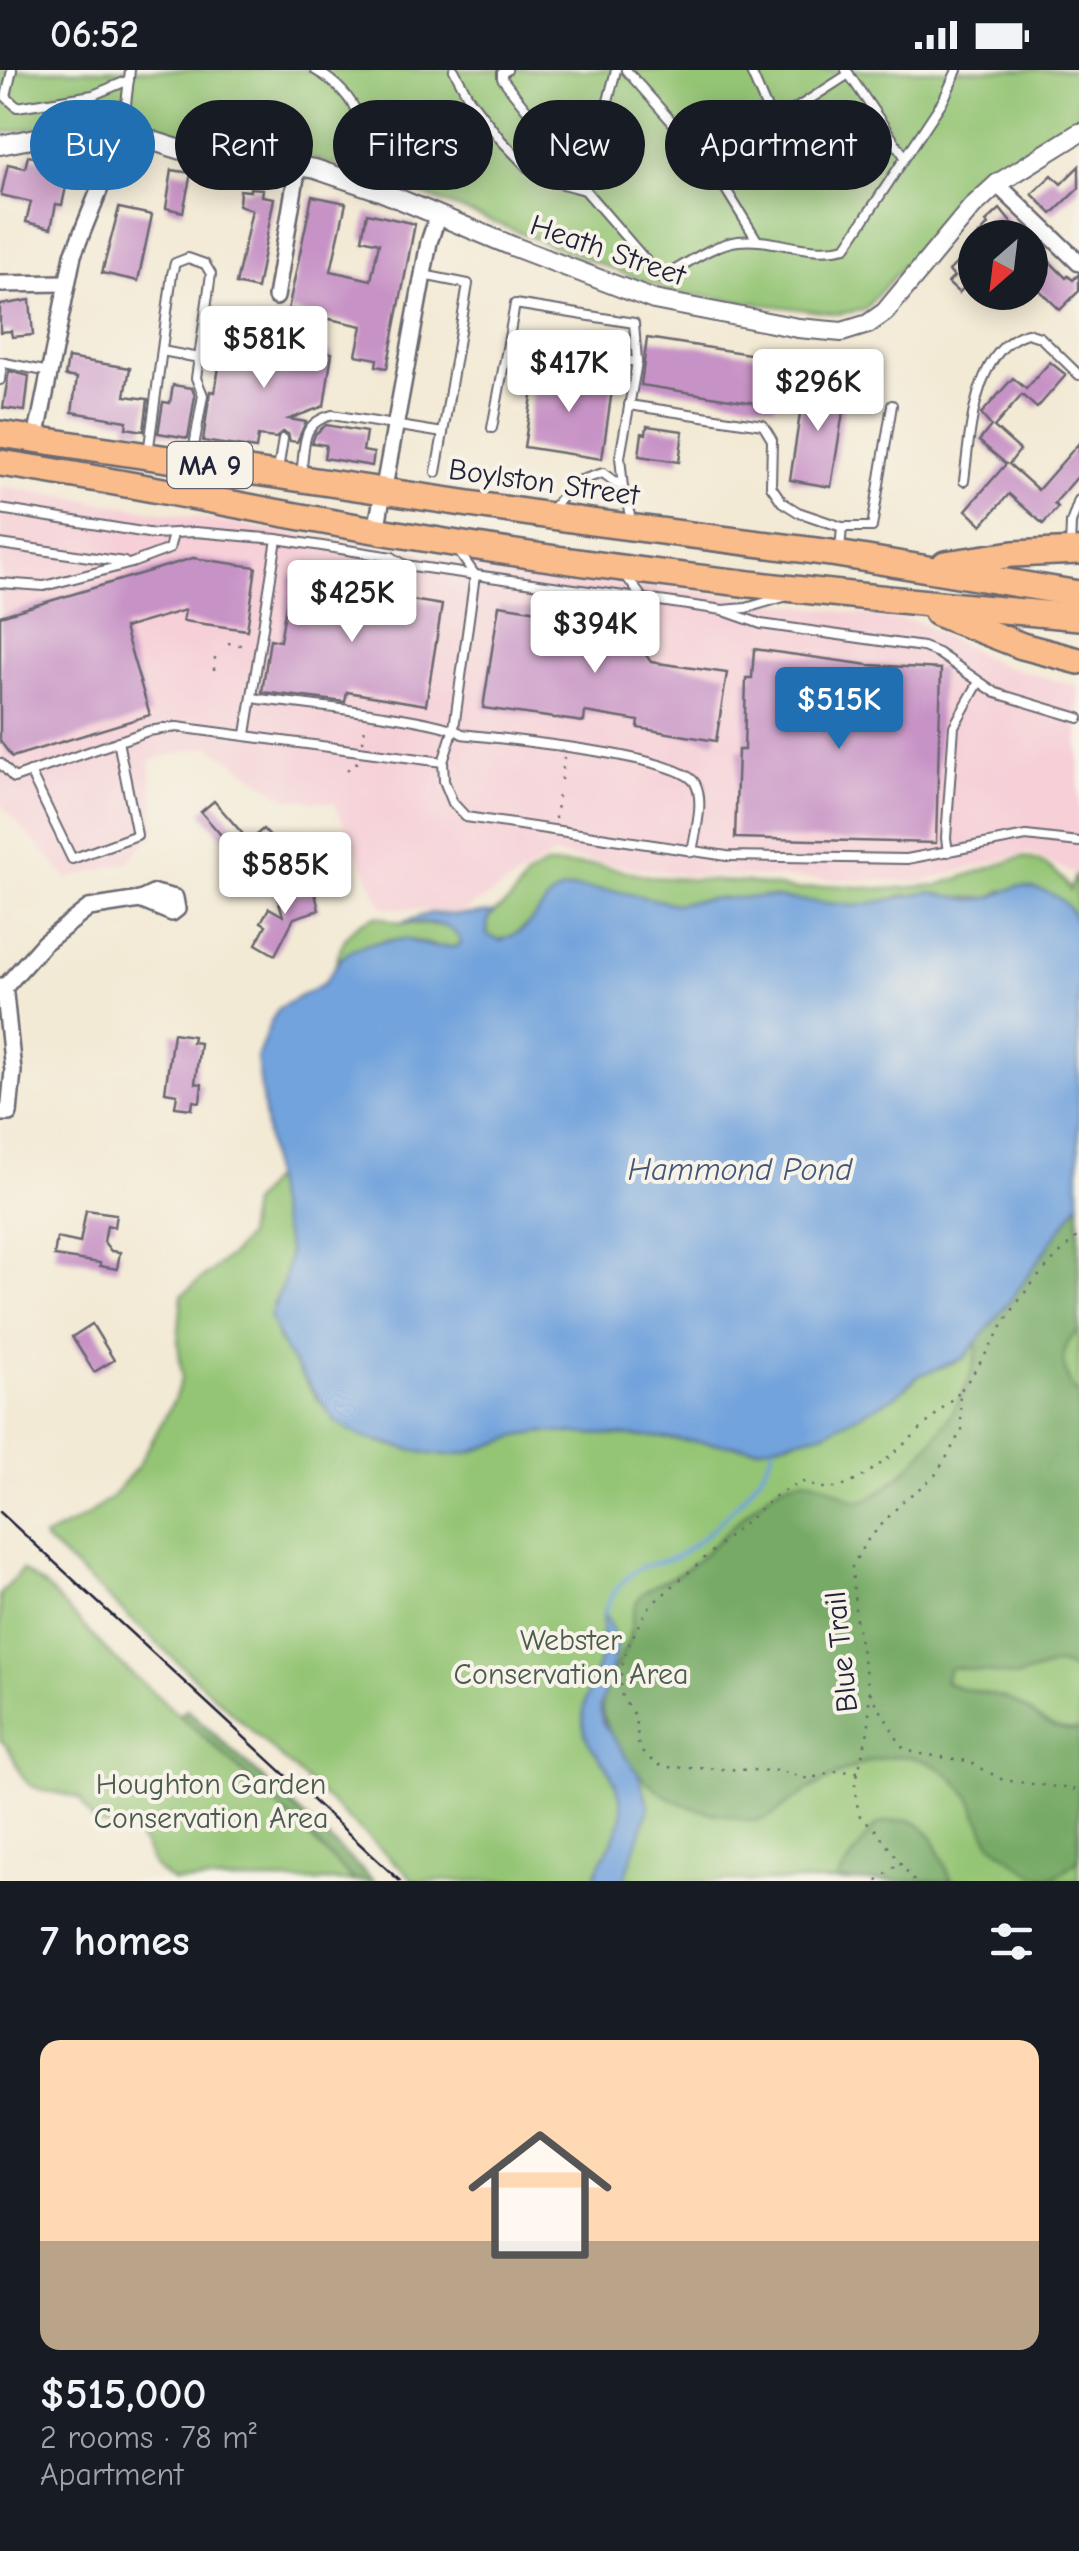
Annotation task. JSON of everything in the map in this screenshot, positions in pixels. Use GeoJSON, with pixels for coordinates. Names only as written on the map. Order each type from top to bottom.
{"type":"FeatureCollection","features":[{"type":"Feature","properties":{"kind":"highway","name":"Boylston Street"},"geometry":{"type":"LineString","coordinates":[[0,434],[633,528],[839,554],[1079,594]]}},
{"type":"Feature","properties":{"kind":"highway","name":"MA 9"},"geometry":{"type":"LineString","coordinates":[[0,463],[376,531],[601,565],[813,592],[1079,617]]}},
{"type":"Feature","properties":{"kind":"highway"},"geometry":{"type":"LineString","coordinates":[[922,568],[1013,554],[1075,550]]}},
{"type":"Feature","properties":{"kind":"highway"},"geometry":{"type":"LineString","coordinates":[[905,601],[1022,646],[1079,661]]}},
{"type":"Feature","properties":{"kind":"street","name":"Heath Street"},"geometry":{"type":"LineString","coordinates":[[377,190],[654,300],[798,328],[842,332],[868,324],[884,312],[972,207],[997,184],[1079,132]]}},
{"type":"Feature","properties":{"kind":"street","name":"Heath Street"},"geometry":{"type":"LineString","coordinates":[[0,145],[30,139]]}},
{"type":"Feature","properties":{"kind":"street"},"geometry":{"type":"LineString","coordinates":[[997,184],[1079,263]]}},
{"type":"Feature","properties":{"kind":"street"},"geometry":{"type":"LineString","coordinates":[[36,439],[66,283],[99,190]]}},
{"type":"Feature","properties":{"kind":"street"},"geometry":{"type":"LineString","coordinates":[[276,297],[294,190]]}},
{"type":"Feature","properties":{"kind":"street"},"geometry":{"type":"LineString","coordinates":[[376,531],[429,240],[438,215]]}},
{"type":"Feature","properties":{"kind":"street"},"geometry":{"type":"LineString","coordinates":[[0,284],[66,283]]}},
{"type":"Feature","properties":{"kind":"street"},"geometry":{"type":"LineString","coordinates":[[0,1114],[9,1113],[13,1082],[1,988],[44,943],[89,908],[140,900]]}},
{"type":"Feature","properties":{"kind":"lane"},"geometry":{"type":"LineString","coordinates":[[12,70],[6,97],[17,106],[93,95],[130,75]]}},
{"type":"Feature","properties":{"kind":"lane"},"geometry":{"type":"LineString","coordinates":[[315,70],[351,100]]}},
{"type":"Feature","properties":{"kind":"lane"},"geometry":{"type":"LineString","coordinates":[[454,70],[480,112],[513,151]]}},
{"type":"Feature","properties":{"kind":"lane"},"geometry":{"type":"LineString","coordinates":[[508,70],[502,78],[518,100]]}},
{"type":"Feature","properties":{"kind":"lane"},"geometry":{"type":"LineString","coordinates":[[608,100],[616,70]]}},
{"type":"Feature","properties":{"kind":"lane"},"geometry":{"type":"LineString","coordinates":[[626,70],[665,114]]}},
{"type":"Feature","properties":{"kind":"lane"},"geometry":{"type":"LineString","coordinates":[[750,70],[763,100]]}},
{"type":"Feature","properties":{"kind":"lane"},"geometry":{"type":"LineString","coordinates":[[654,300],[661,278],[734,241],[757,240],[812,252],[846,247],[944,99],[958,70]]}},
{"type":"Feature","properties":{"kind":"lane"},"geometry":{"type":"LineString","coordinates":[[806,100],[848,72],[905,157]]}},
{"type":"Feature","properties":{"kind":"lane"},"geometry":{"type":"LineString","coordinates":[[127,100],[130,75]]}},
{"type":"Feature","properties":{"kind":"lane"},"geometry":{"type":"LineString","coordinates":[[586,190],[661,278]]}},
{"type":"Feature","properties":{"kind":"lane"},"geometry":{"type":"LineString","coordinates":[[726,190],[757,240]]}},
{"type":"Feature","properties":{"kind":"lane"},"geometry":{"type":"LineString","coordinates":[[148,456],[175,263],[188,258],[206,264],[211,274],[202,316],[211,322],[311,335]]}},
{"type":"Feature","properties":{"kind":"lane"},"geometry":{"type":"LineString","coordinates":[[423,275],[468,284],[436,472]]}},
{"type":"Feature","properties":{"kind":"lane"},"geometry":{"type":"LineString","coordinates":[[492,428],[514,304],[634,324],[637,362],[620,457],[633,528]]}},
{"type":"Feature","properties":{"kind":"lane"},"geometry":{"type":"LineString","coordinates":[[191,462],[203,394],[196,378],[206,319]]}},
{"type":"Feature","properties":{"kind":"lane"},"geometry":{"type":"LineString","coordinates":[[964,481],[980,385],[1012,341],[1027,333],[1040,337],[1079,375]]}},
{"type":"Feature","properties":{"kind":"lane"},"geometry":{"type":"LineString","coordinates":[[508,343],[637,362]]}},
{"type":"Feature","properties":{"kind":"lane"},"geometry":{"type":"LineString","coordinates":[[162,351],[199,358]]}},
{"type":"Feature","properties":{"kind":"lane"},"geometry":{"type":"LineString","coordinates":[[0,380],[1,363],[49,372]]}},
{"type":"Feature","properties":{"kind":"lane"},"geometry":{"type":"LineString","coordinates":[[629,405],[763,425],[772,440],[772,486],[782,502],[842,528],[872,526],[892,405]]}},
{"type":"Feature","properties":{"kind":"lane"},"geometry":{"type":"LineString","coordinates":[[289,477],[309,425],[324,417],[332,415],[443,433]]}},
{"type":"Feature","properties":{"kind":"lane"},"geometry":{"type":"LineString","coordinates":[[282,440],[289,477]]}},
{"type":"Feature","properties":{"kind":"lane"},"geometry":{"type":"LineString","coordinates":[[546,515],[575,482],[603,473],[623,488]]}},
{"type":"Feature","properties":{"kind":"lane"},"geometry":{"type":"LineString","coordinates":[[1075,550],[1071,524],[1079,500]]}},
{"type":"Feature","properties":{"kind":"lane"},"geometry":{"type":"LineString","coordinates":[[0,509],[174,534],[195,532],[276,539],[392,558],[404,565],[723,610],[813,592]]}},
{"type":"Feature","properties":{"kind":"lane"},"geometry":{"type":"LineString","coordinates":[[839,554],[842,528]]}},
{"type":"Feature","properties":{"kind":"lane"},"geometry":{"type":"LineString","coordinates":[[0,583],[44,586],[132,564],[169,549],[174,534]]}},
{"type":"Feature","properties":{"kind":"lane"},"geometry":{"type":"LineString","coordinates":[[246,734],[276,539]]}},
{"type":"Feature","properties":{"kind":"lane"},"geometry":{"type":"LineString","coordinates":[[438,541],[459,552],[475,575],[454,728],[443,762],[444,780],[453,803],[466,818],[692,852],[920,858],[1026,836],[1079,842]]}},
{"type":"Feature","properties":{"kind":"lane"},"geometry":{"type":"LineString","coordinates":[[0,544],[132,564]]}},
{"type":"Feature","properties":{"kind":"lane"},"geometry":{"type":"LineString","coordinates":[[601,565],[628,577],[644,600]]}},
{"type":"Feature","properties":{"kind":"lane"},"geometry":{"type":"LineString","coordinates":[[723,610],[761,624],[923,647],[1005,696],[1079,718]]}},
{"type":"Feature","properties":{"kind":"lane"},"geometry":{"type":"LineString","coordinates":[[948,852],[951,742],[958,716],[979,682]]}},
{"type":"Feature","properties":{"kind":"lane"},"geometry":{"type":"LineString","coordinates":[[252,698],[454,728],[462,734],[566,748],[680,770],[695,783],[698,792],[692,852]]}},
{"type":"Feature","properties":{"kind":"lane"},"geometry":{"type":"LineString","coordinates":[[0,763],[14,778],[162,728],[246,734],[443,762]]}},
{"type":"Feature","properties":{"kind":"lane"},"geometry":{"type":"LineString","coordinates":[[30,772],[72,859],[137,835],[118,741]]}},
{"type":"Feature","properties":{"kind":"path"},"geometry":{"type":"LineString","coordinates":[[228,642],[248,646]]}},
{"type":"Feature","properties":{"kind":"path"},"geometry":{"type":"LineString","coordinates":[[214,670],[215,657]]}},
{"type":"Feature","properties":{"kind":"path"},"geometry":{"type":"LineString","coordinates":[[363,743],[366,719]]}},
{"type":"Feature","properties":{"kind":"path"},"geometry":{"type":"LineString","coordinates":[[560,780],[564,756]]}},
{"type":"Feature","properties":{"kind":"path"},"geometry":{"type":"LineString","coordinates":[[347,770],[354,766]]}},
{"type":"Feature","properties":{"kind":"path"},"geometry":{"type":"LineString","coordinates":[[554,823],[558,796]]}},
{"type":"Feature","properties":{"kind":"path"},"geometry":{"type":"LineString","coordinates":[[858,1772],[836,1771],[808,1779],[781,1771],[663,1767],[636,1746],[634,1715],[622,1696],[624,1666],[635,1628],[650,1606],[778,1492],[802,1482],[819,1488],[838,1488],[874,1470],[959,1392],[980,1367],[993,1339],[1020,1300],[1079,1235]]}},
{"type":"Feature","properties":{"kind":"path","name":"Blue Trail"},"geometry":{"type":"LineString","coordinates":[[900,1862],[860,1816],[855,1786],[869,1728],[869,1691],[856,1621],[852,1567],[865,1543],[903,1501],[934,1476],[948,1455],[962,1429],[959,1392]]}},
{"type":"Feature","properties":{"kind":"path"},"geometry":{"type":"LineString","coordinates":[[869,1691],[902,1746],[915,1753],[968,1761],[1003,1780],[1079,1790]]}},
{"type":"Feature","properties":{"kind":"path"},"geometry":{"type":"LineString","coordinates":[[877,1881],[900,1862],[914,1881]]}},
{"type":"Feature","properties":{"kind":"shaded area"},"geometry":{"type":"Polygon","coordinates":[[[0,486],[395,550],[917,622],[1003,666],[1079,687],[1079,887],[1076,875],[1028,852],[921,882],[683,875],[554,855],[461,913],[382,907],[334,803],[286,798],[209,746],[150,760],[156,831],[128,862],[68,879],[0,804],[0,486]]]}},
{"type":"Feature","properties":{"kind":"green space"},"geometry":{"type":"Polygon","coordinates":[[[0,70],[1079,70],[1079,115],[1068,126],[985,175],[864,310],[837,314],[671,292],[412,190],[493,190],[493,100],[333,100],[333,165],[313,159],[313,100],[175,100],[175,135],[155,127],[155,100],[30,100],[30,129],[0,133],[0,70]]]}},
{"type":"Feature","properties":{"kind":"green space"},"geometry":{"type":"Polygon","coordinates":[[[1022,857],[1050,868],[1070,890],[1076,875],[1079,933],[1078,926],[1003,890],[990,898],[902,895],[886,902],[856,906],[767,897],[675,904],[616,891],[575,888],[552,896],[535,918],[511,938],[493,940],[487,935],[488,920],[511,900],[527,877],[546,865],[598,865],[653,877],[797,890],[832,885],[886,889],[938,885],[1022,857]]]}},
{"type":"Feature","properties":{"kind":"green space"},"geometry":{"type":"Polygon","coordinates":[[[376,916],[445,927],[458,936],[461,944],[447,948],[388,940],[358,948],[335,966],[348,934],[376,916]]]}},
{"type":"Feature","properties":{"kind":"green space","name":"Webster Conservation Area"},"geometry":{"type":"Polygon","coordinates":[[[274,1176],[275,1201],[289,1253],[284,1281],[273,1305],[278,1340],[317,1399],[378,1442],[430,1454],[472,1452],[518,1436],[544,1432],[656,1437],[757,1448],[825,1432],[896,1396],[918,1376],[965,1358],[1079,1203],[1079,1881],[415,1881],[43,1538],[85,1517],[111,1498],[138,1466],[174,1400],[182,1377],[178,1342],[182,1295],[234,1252],[246,1237],[251,1204],[274,1176]]]}},
{"type":"Feature","properties":{"kind":"green space"},"geometry":{"type":"Polygon","coordinates":[[[1079,1203],[1079,1331],[1067,1344],[1064,1359],[1073,1391],[1079,1391],[1079,1672],[1059,1664],[1017,1677],[954,1667],[949,1669],[944,1682],[1007,1699],[1057,1729],[1079,1730],[1079,1859],[1054,1877],[1043,1878],[1030,1872],[991,1842],[961,1786],[934,1765],[912,1757],[878,1759],[855,1767],[755,1821],[700,1810],[660,1791],[627,1760],[603,1714],[604,1691],[628,1641],[639,1598],[683,1571],[762,1499],[791,1481],[819,1482],[860,1501],[870,1498],[907,1470],[955,1408],[974,1362],[978,1340],[1079,1203]]]}},
{"type":"Feature","properties":{"kind":"green space","name":"Houghton Garden Conservation Area"},"geometry":{"type":"Polygon","coordinates":[[[22,1570],[47,1588],[116,1660],[179,1715],[187,1709],[374,1881],[173,1881],[157,1870],[135,1836],[94,1823],[80,1799],[38,1789],[27,1782],[0,1740],[0,1595],[22,1570]]]}},
{"type":"Feature","properties":{"kind":"green space"},"geometry":{"type":"Polygon","coordinates":[[[187,1709],[374,1881],[354,1881],[180,1716],[187,1709]]]}},
{"type":"Feature","properties":{"kind":"green space"},"geometry":{"type":"Polygon","coordinates":[[[909,1820],[931,1837],[952,1881],[836,1881],[874,1827],[909,1820]]]}},
{"type":"Feature","properties":{"kind":"water","name":"Hammond Pond"},"geometry":{"type":"Polygon","coordinates":[[[1018,886],[1056,896],[1078,926],[1079,1203],[964,1358],[918,1376],[896,1396],[826,1432],[757,1448],[656,1437],[544,1432],[449,1455],[364,1438],[336,1422],[285,1351],[270,1317],[284,1281],[289,1253],[275,1201],[257,1058],[279,1008],[324,983],[340,959],[352,950],[405,939],[434,947],[461,944],[458,936],[445,927],[400,923],[430,913],[494,913],[488,920],[487,935],[501,941],[524,929],[552,896],[575,888],[616,891],[675,904],[767,897],[856,906],[929,892],[972,900],[990,898],[1018,886]]]}},
{"type":"Feature","properties":{"kind":"water"},"geometry":{"type":"Polygon","coordinates":[[[604,1611],[618,1645],[600,1707],[602,1722],[638,1773],[649,1807],[624,1881],[593,1881],[618,1828],[622,1805],[583,1724],[584,1704],[600,1658],[604,1611]]]}},
{"type":"Feature","properties":{"kind":"building"},"geometry":{"type":"Polygon","coordinates":[[[28,156],[30,190],[65,190],[62,205],[56,204],[51,228],[26,222],[31,202],[1,195],[8,164],[25,168],[28,156]]]}},
{"type":"Feature","properties":{"kind":"building"},"geometry":{"type":"Polygon","coordinates":[[[1079,166],[1079,188],[1052,214],[1032,194],[1052,175],[1061,184],[1079,166]]]}},
{"type":"Feature","properties":{"kind":"building"},"geometry":{"type":"Polygon","coordinates":[[[172,170],[175,170],[175,190],[188,190],[183,212],[166,208],[172,170]]]}},
{"type":"Feature","properties":{"kind":"building"},"geometry":{"type":"Polygon","coordinates":[[[240,190],[263,190],[262,196],[274,198],[257,289],[236,284],[252,210],[239,205],[240,190]]]}},
{"type":"Feature","properties":{"kind":"building"},"geometry":{"type":"Polygon","coordinates":[[[312,196],[346,203],[331,271],[371,280],[379,243],[362,239],[367,213],[415,224],[387,368],[376,366],[377,359],[356,355],[362,326],[288,310],[312,196]]]}},
{"type":"Feature","properties":{"kind":"building"},"geometry":{"type":"Polygon","coordinates":[[[119,208],[152,215],[138,281],[102,273],[119,208]]]}},
{"type":"Feature","properties":{"kind":"building"},"geometry":{"type":"Polygon","coordinates":[[[1000,209],[1009,220],[988,220],[1000,209]]]}},
{"type":"Feature","properties":{"kind":"building"},"geometry":{"type":"Polygon","coordinates":[[[958,262],[958,292],[948,283],[954,277],[949,271],[958,262]]]}},
{"type":"Feature","properties":{"kind":"building"},"geometry":{"type":"Polygon","coordinates":[[[1050,262],[1066,278],[1073,280],[1079,274],[1079,291],[1060,310],[1048,298],[1050,262]]]}},
{"type":"Feature","properties":{"kind":"building"},"geometry":{"type":"Polygon","coordinates":[[[30,300],[33,335],[12,337],[11,331],[0,332],[0,305],[30,300]]]}},
{"type":"Feature","properties":{"kind":"building"},"geometry":{"type":"Polygon","coordinates":[[[224,335],[332,353],[324,406],[289,419],[306,422],[297,442],[290,441],[283,432],[276,438],[258,436],[256,449],[203,441],[224,335]]]}},
{"type":"Feature","properties":{"kind":"building"},"geometry":{"type":"Polygon","coordinates":[[[647,338],[782,359],[775,406],[641,385],[647,338]]]}},
{"type":"Feature","properties":{"kind":"building"},"geometry":{"type":"Polygon","coordinates":[[[68,358],[130,368],[125,396],[148,399],[144,431],[126,428],[127,421],[72,412],[77,378],[65,376],[68,358]]]}},
{"type":"Feature","properties":{"kind":"building"},"geometry":{"type":"Polygon","coordinates":[[[1050,362],[1066,375],[1037,408],[1022,395],[994,427],[1020,450],[1009,464],[1038,490],[1079,443],[1079,475],[1043,524],[1009,494],[982,525],[966,510],[1006,464],[979,441],[991,426],[981,414],[1013,378],[1026,389],[1050,362]]]}},
{"type":"Feature","properties":{"kind":"building"},"geometry":{"type":"Polygon","coordinates":[[[9,371],[29,376],[25,411],[3,408],[9,371]]]}},
{"type":"Feature","properties":{"kind":"building"},"geometry":{"type":"Polygon","coordinates":[[[536,371],[613,383],[602,459],[524,447],[536,371]]]}},
{"type":"Feature","properties":{"kind":"building"},"geometry":{"type":"Polygon","coordinates":[[[805,381],[847,387],[831,487],[790,480],[805,381]]]}},
{"type":"Feature","properties":{"kind":"building"},"geometry":{"type":"Polygon","coordinates":[[[173,385],[192,388],[195,396],[188,438],[158,433],[163,402],[170,403],[173,385]]]}},
{"type":"Feature","properties":{"kind":"building"},"geometry":{"type":"Polygon","coordinates":[[[326,425],[366,432],[363,451],[374,453],[372,466],[324,458],[326,445],[312,443],[315,434],[326,425]]]}},
{"type":"Feature","properties":{"kind":"building"},"geometry":{"type":"Polygon","coordinates":[[[647,426],[683,431],[679,462],[639,456],[642,433],[646,434],[647,426]]]}},
{"type":"Feature","properties":{"kind":"building"},"geometry":{"type":"Polygon","coordinates":[[[193,558],[256,567],[247,630],[183,621],[185,610],[124,628],[150,715],[12,757],[0,741],[0,616],[193,558]]]}},
{"type":"Feature","properties":{"kind":"building"},"geometry":{"type":"Polygon","coordinates":[[[291,576],[442,605],[426,705],[347,692],[345,702],[262,692],[270,639],[280,641],[291,576]]]}},
{"type":"Feature","properties":{"kind":"building"},"geometry":{"type":"Polygon","coordinates":[[[499,605],[624,624],[651,662],[727,673],[716,741],[638,728],[639,721],[585,712],[584,722],[483,708],[499,605]]]}},
{"type":"Feature","properties":{"kind":"building"},"geometry":{"type":"Polygon","coordinates":[[[754,649],[869,665],[941,669],[936,843],[735,838],[738,750],[744,750],[746,678],[752,678],[754,649]]]}},
{"type":"Feature","properties":{"kind":"building"},"geometry":{"type":"Polygon","coordinates":[[[214,801],[249,841],[263,829],[275,842],[269,847],[275,855],[263,865],[258,858],[248,866],[201,812],[214,801]]]}},
{"type":"Feature","properties":{"kind":"building"},"geometry":{"type":"Polygon","coordinates":[[[292,887],[294,894],[314,889],[319,910],[294,918],[275,955],[256,944],[266,925],[261,922],[269,908],[283,916],[276,891],[292,887]]]}},
{"type":"Feature","properties":{"kind":"building"},"geometry":{"type":"Polygon","coordinates":[[[173,1033],[193,1036],[192,1042],[200,1043],[195,1083],[202,1084],[200,1102],[193,1101],[192,1109],[175,1107],[177,1094],[165,1092],[173,1033]]]}},
{"type":"Feature","properties":{"kind":"building"},"geometry":{"type":"Polygon","coordinates":[[[86,1210],[116,1214],[114,1227],[107,1225],[104,1242],[111,1251],[120,1252],[117,1269],[54,1256],[57,1238],[80,1243],[86,1210]]]}},
{"type":"Feature","properties":{"kind":"building"},"geometry":{"type":"Polygon","coordinates":[[[92,1324],[114,1360],[94,1372],[72,1337],[92,1324]]]}},
{"type":"Feature","properties":{"kind":"waterway"},"geometry":{"type":"LineString","coordinates":[[605,1614],[613,1594],[630,1575],[646,1565],[679,1555],[720,1521],[760,1475],[774,1446]]}},
{"type":"Feature","properties":{"kind":"tram line"},"geometry":{"type":"LineString","coordinates":[[0,1512],[400,1881]]}}]}
